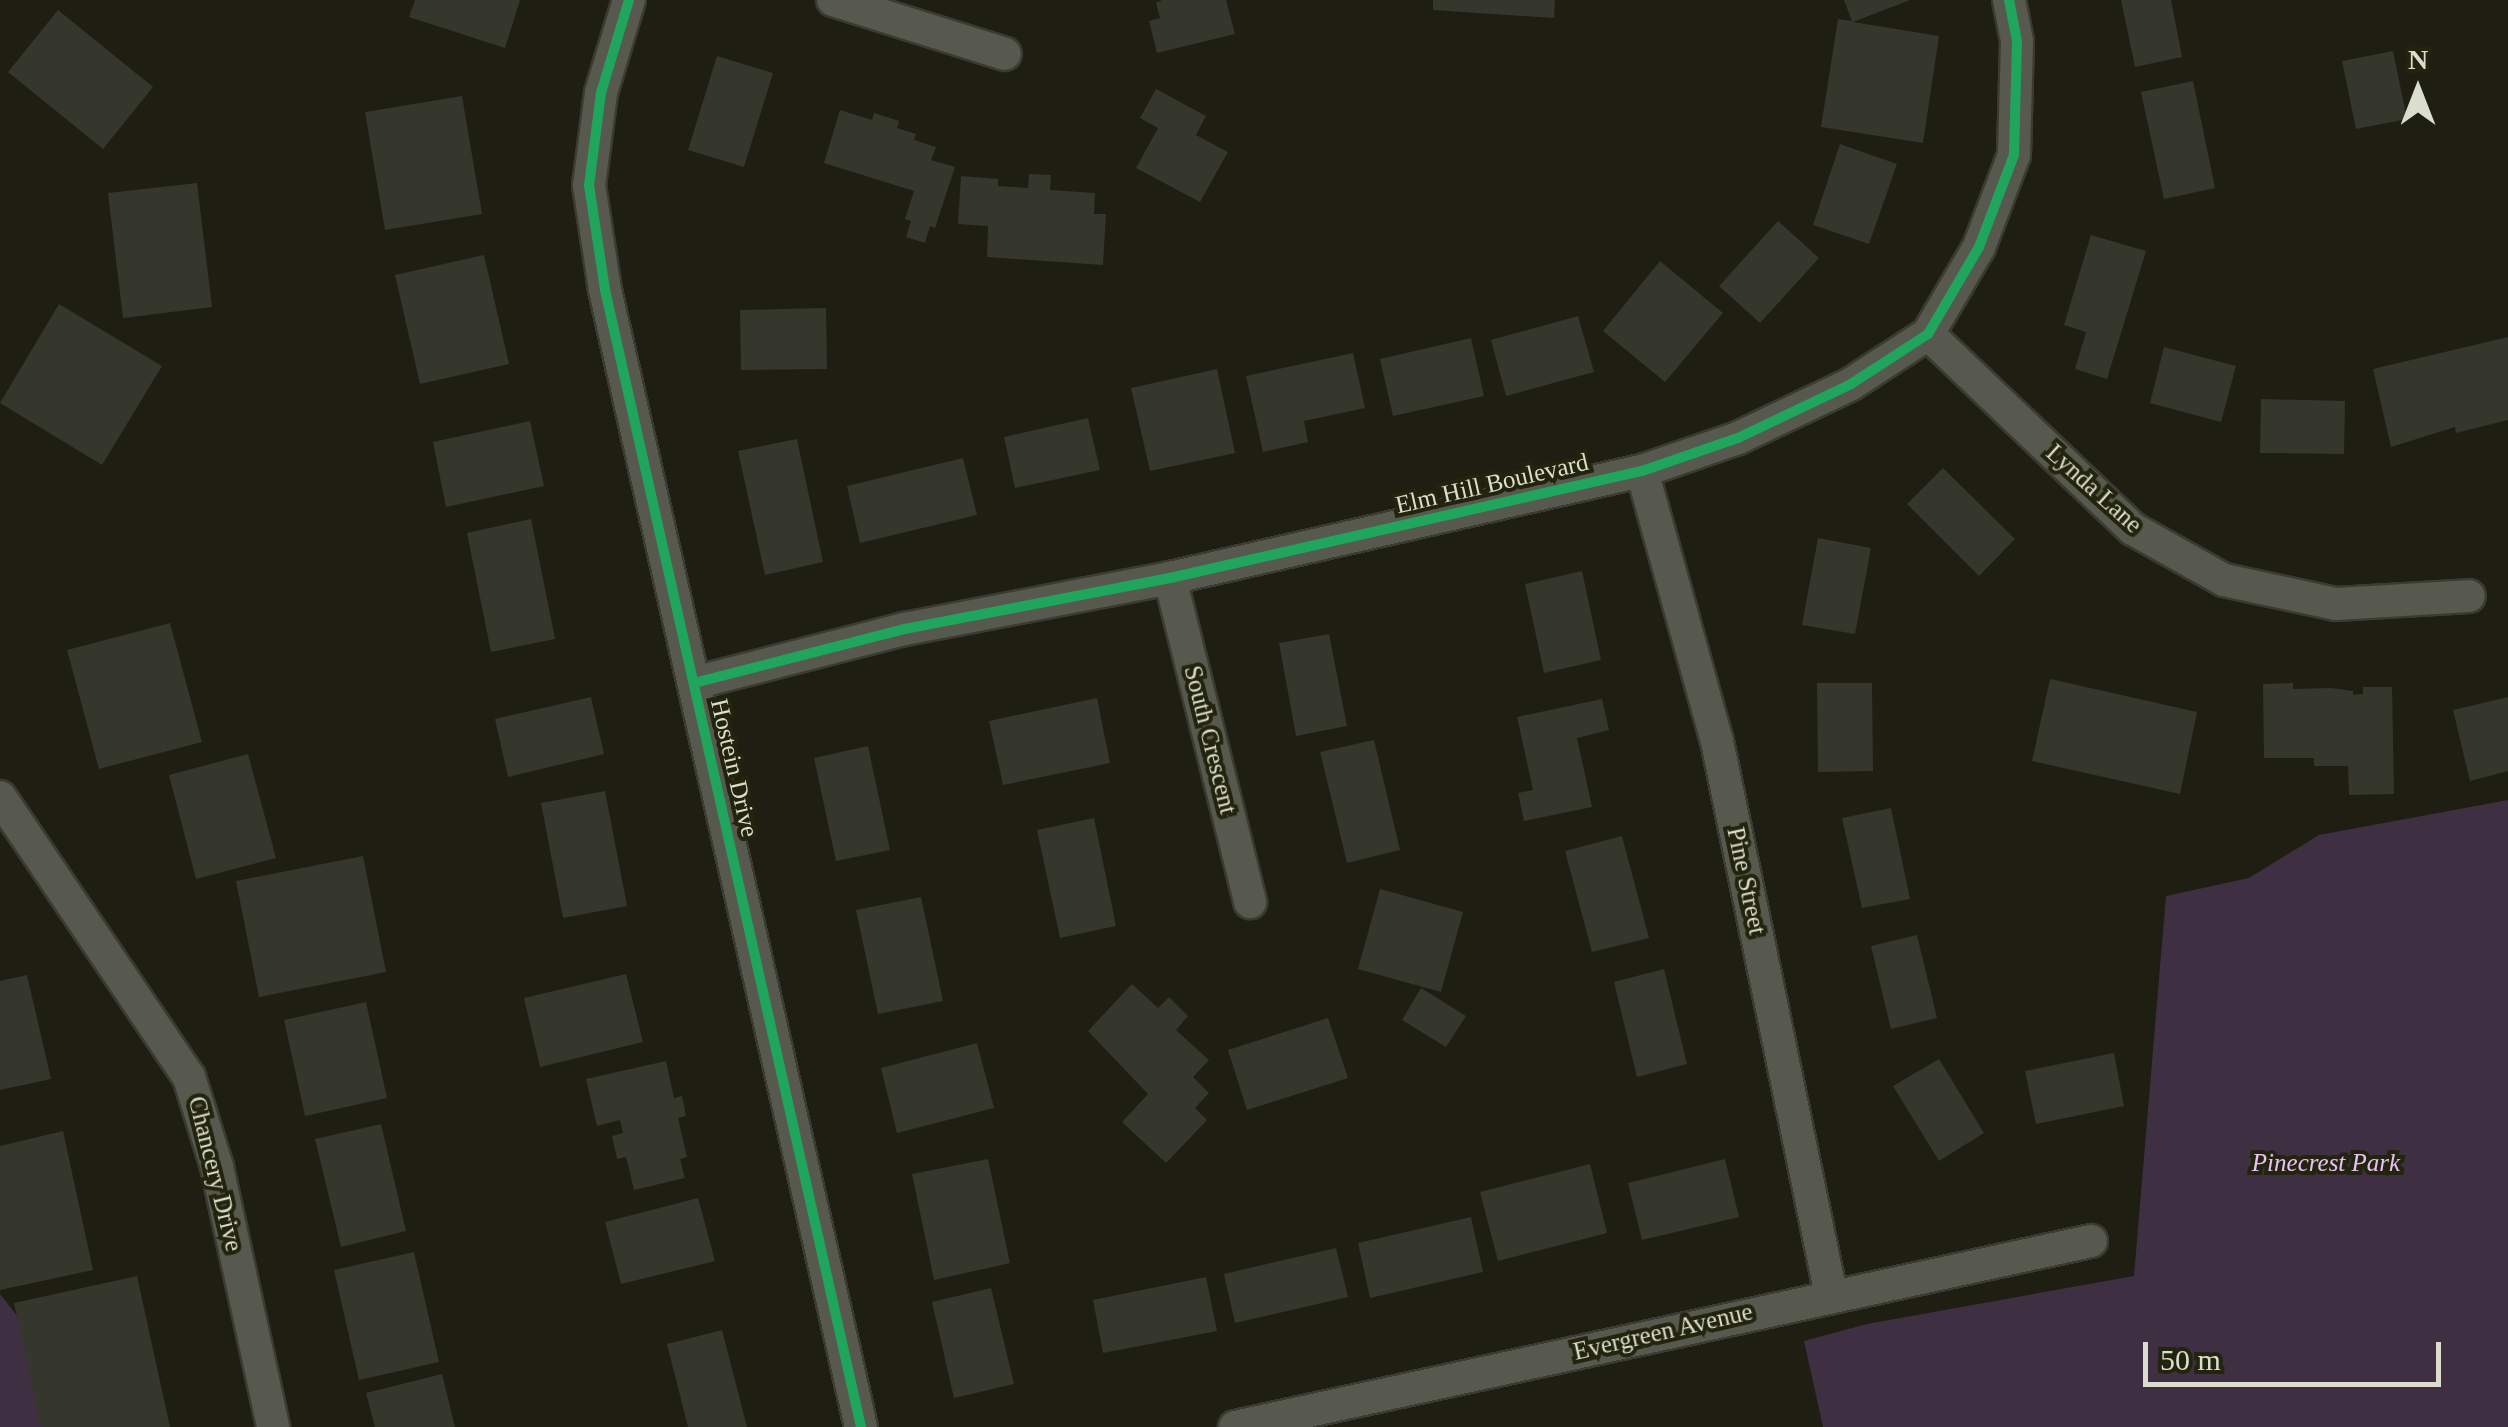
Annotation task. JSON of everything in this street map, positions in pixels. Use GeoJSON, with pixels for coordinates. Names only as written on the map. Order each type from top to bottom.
{"type":"FeatureCollection","features":[{"type":"Feature","properties":{"kind":"street","name":"Hostein Drive"},"geometry":{"type":"LineString","coordinates":[[629,0],[601,92],[589,185],[605,290],[861,1427]]}},
{"type":"Feature","properties":{"kind":"street"},"geometry":{"type":"LineString","coordinates":[[833,0],[1006,54]]}},
{"type":"Feature","properties":{"kind":"street","name":"Elm Hill Boulevard"},"geometry":{"type":"LineString","coordinates":[[694,683],[905,628],[1170,578],[1642,471],[1738,438],[1852,384],[1928,334],[1979,247],[2014,155],[2018,41],[2009,0]]}},
{"type":"Feature","properties":{"kind":"street","name":"Lynda Lane"},"geometry":{"type":"LineString","coordinates":[[1928,334],[2132,529],[2224,580],[2336,604],[2470,596]]}},
{"type":"Feature","properties":{"kind":"street","name":"Pine Street"},"geometry":{"type":"LineString","coordinates":[[1642,471],[1717,741],[1831,1295]]}},
{"type":"Feature","properties":{"kind":"street","name":"South Crescent"},"geometry":{"type":"LineString","coordinates":[[1170,578],[1250,902]]}},
{"type":"Feature","properties":{"kind":"street","name":"Chancery Drive"},"geometry":{"type":"LineString","coordinates":[[0,796],[190,1077],[216,1166],[273,1427]]}},
{"type":"Feature","properties":{"kind":"street","name":"Evergreen Avenue"},"geometry":{"type":"LineString","coordinates":[[1236,1427],[2091,1241]]}},
{"type":"Feature","properties":{"kind":"green space","name":"Pinecrest Park"},"geometry":{"type":"Polygon","coordinates":[[[2508,800],[2508,1427],[1823,1427],[1804,1341],[1867,1324],[2134,1276],[2166,896],[2249,878],[2319,835],[2508,800]]]}},
{"type":"Feature","properties":{"kind":"green space"},"geometry":{"type":"Polygon","coordinates":[[[0,1294],[55,1364],[98,1427],[0,1427],[0,1294]]]}},
{"type":"Feature","properties":{"kind":"building"},"geometry":{"type":"Polygon","coordinates":[[[415,0],[520,0],[505,48],[409,17],[415,0]]]}},
{"type":"Feature","properties":{"kind":"building"},"geometry":{"type":"Polygon","coordinates":[[[1226,0],[1235,34],[1157,53],[1149,21],[1160,18],[1156,3],[1226,0]]]}},
{"type":"Feature","properties":{"kind":"building"},"geometry":{"type":"Polygon","coordinates":[[[1433,0],[1555,0],[1554,18],[1433,10],[1433,0]]]}},
{"type":"Feature","properties":{"kind":"building"},"geometry":{"type":"Polygon","coordinates":[[[1844,0],[1910,0],[1853,22],[1939,36],[1923,143],[1821,127],[1838,19],[1852,21],[1844,0]]]}},
{"type":"Feature","properties":{"kind":"building"},"geometry":{"type":"Polygon","coordinates":[[[2121,0],[2171,0],[2182,57],[2135,67],[2121,0]]]}},
{"type":"Feature","properties":{"kind":"building"},"geometry":{"type":"Polygon","coordinates":[[[58,10],[153,87],[103,149],[8,72],[58,10]]]}},
{"type":"Feature","properties":{"kind":"building"},"geometry":{"type":"Polygon","coordinates":[[[2393,51],[2407,119],[2356,129],[2342,61],[2393,51]]]}},
{"type":"Feature","properties":{"kind":"building"},"geometry":{"type":"Polygon","coordinates":[[[717,56],[773,73],[744,167],[688,150],[717,56]]]}},
{"type":"Feature","properties":{"kind":"building"},"geometry":{"type":"Polygon","coordinates":[[[2193,81],[2215,188],[2164,199],[2141,92],[2193,81]]]}},
{"type":"Feature","properties":{"kind":"building"},"geometry":{"type":"Polygon","coordinates":[[[1156,89],[1206,116],[1196,135],[1228,152],[1200,202],[1136,168],[1158,128],[1140,118],[1156,89]]]}},
{"type":"Feature","properties":{"kind":"building"},"geometry":{"type":"Polygon","coordinates":[[[462,96],[482,214],[385,230],[365,112],[462,96]]]}},
{"type":"Feature","properties":{"kind":"building"},"geometry":{"type":"Polygon","coordinates":[[[840,110],[872,120],[874,113],[899,121],[897,128],[916,134],[914,140],[936,147],[931,160],[955,167],[935,228],[930,226],[925,243],[906,237],[911,221],[905,219],[914,191],[824,163],[840,110]]]}},
{"type":"Feature","properties":{"kind":"building"},"geometry":{"type":"Polygon","coordinates":[[[1840,144],[1897,164],[1869,244],[1813,225],[1840,144]]]}},
{"type":"Feature","properties":{"kind":"building"},"geometry":{"type":"Polygon","coordinates":[[[1029,174],[1051,175],[1050,190],[1095,193],[1094,214],[1106,214],[1103,265],[987,257],[988,226],[958,224],[961,176],[998,179],[998,186],[1028,188],[1029,174]]]}},
{"type":"Feature","properties":{"kind":"building"},"geometry":{"type":"Polygon","coordinates":[[[197,183],[212,307],[123,318],[108,193],[197,183]]]}},
{"type":"Feature","properties":{"kind":"building"},"geometry":{"type":"Polygon","coordinates":[[[1778,221],[1819,258],[1760,323],[1719,286],[1778,221]]]}},
{"type":"Feature","properties":{"kind":"building"},"geometry":{"type":"Polygon","coordinates":[[[2091,235],[2146,251],[2107,379],[2075,369],[2086,332],[2064,325],[2091,235]]]}},
{"type":"Feature","properties":{"kind":"building"},"geometry":{"type":"Polygon","coordinates":[[[484,255],[509,364],[420,384],[395,275],[484,255]]]}},
{"type":"Feature","properties":{"kind":"building"},"geometry":{"type":"Polygon","coordinates":[[[1660,261],[1723,313],[1665,382],[1603,331],[1660,261]]]}},
{"type":"Feature","properties":{"kind":"building"},"geometry":{"type":"Polygon","coordinates":[[[59,304],[162,366],[102,465],[0,403],[59,304]]]}},
{"type":"Feature","properties":{"kind":"building"},"geometry":{"type":"Polygon","coordinates":[[[826,308],[827,369],[741,370],[740,310],[826,308]]]}},
{"type":"Feature","properties":{"kind":"building"},"geometry":{"type":"Polygon","coordinates":[[[1578,316],[1594,372],[1506,396],[1491,340],[1578,316]]]}},
{"type":"Feature","properties":{"kind":"building"},"geometry":{"type":"Polygon","coordinates":[[[2508,337],[2508,420],[2456,433],[2455,427],[2391,447],[2373,369],[2508,337]]]}},
{"type":"Feature","properties":{"kind":"building"},"geometry":{"type":"Polygon","coordinates":[[[1471,338],[1484,396],[1393,416],[1380,359],[1471,338]]]}},
{"type":"Feature","properties":{"kind":"building"},"geometry":{"type":"Polygon","coordinates":[[[2164,347],[2236,366],[2221,422],[2150,403],[2164,347]]]}},
{"type":"Feature","properties":{"kind":"building"},"geometry":{"type":"Polygon","coordinates":[[[1353,353],[1365,408],[1304,421],[1308,442],[1263,452],[1246,376],[1353,353]]]}},
{"type":"Feature","properties":{"kind":"building"},"geometry":{"type":"Polygon","coordinates":[[[1217,369],[1235,453],[1150,471],[1131,388],[1217,369]]]}},
{"type":"Feature","properties":{"kind":"building"},"geometry":{"type":"Polygon","coordinates":[[[2261,399],[2345,401],[2344,454],[2260,453],[2261,399]]]}},
{"type":"Feature","properties":{"kind":"building"},"geometry":{"type":"Polygon","coordinates":[[[1088,418],[1100,470],[1015,488],[1004,437],[1088,418]]]}},
{"type":"Feature","properties":{"kind":"building"},"geometry":{"type":"Polygon","coordinates":[[[530,421],[544,486],[446,507],[433,442],[530,421]]]}},
{"type":"Feature","properties":{"kind":"building"},"geometry":{"type":"Polygon","coordinates":[[[797,439],[823,562],[765,575],[738,451],[797,439]]]}},
{"type":"Feature","properties":{"kind":"building"},"geometry":{"type":"Polygon","coordinates":[[[963,458],[977,515],[860,543],[847,486],[963,458]]]}},
{"type":"Feature","properties":{"kind":"building"},"geometry":{"type":"Polygon","coordinates":[[[1943,468],[2015,539],[1979,576],[1907,504],[1943,468]]]}},
{"type":"Feature","properties":{"kind":"building"},"geometry":{"type":"Polygon","coordinates":[[[531,519],[555,639],[491,652],[467,533],[531,519]]]}},
{"type":"Feature","properties":{"kind":"building"},"geometry":{"type":"Polygon","coordinates":[[[1818,538],[1871,548],[1855,634],[1802,625],[1818,538]]]}},
{"type":"Feature","properties":{"kind":"building"},"geometry":{"type":"Polygon","coordinates":[[[1582,571],[1601,660],[1544,673],[1525,584],[1582,571]]]}},
{"type":"Feature","properties":{"kind":"building"},"geometry":{"type":"Polygon","coordinates":[[[170,623],[202,742],[99,769],[67,650],[170,623]]]}},
{"type":"Feature","properties":{"kind":"building"},"geometry":{"type":"Polygon","coordinates":[[[1329,634],[1347,726],[1296,736],[1279,643],[1329,634]]]}},
{"type":"Feature","properties":{"kind":"building"},"geometry":{"type":"Polygon","coordinates":[[[2050,679],[2197,712],[2180,794],[2032,761],[2050,679]]]}},
{"type":"Feature","properties":{"kind":"building"},"geometry":{"type":"Polygon","coordinates":[[[1817,683],[1872,683],[1873,771],[1818,772],[1817,683]]]}},
{"type":"Feature","properties":{"kind":"building"},"geometry":{"type":"Polygon","coordinates":[[[2293,683],[2293,689],[2331,688],[2353,691],[2353,695],[2363,694],[2363,687],[2392,687],[2394,794],[2349,795],[2348,766],[2314,766],[2314,758],[2264,758],[2263,684],[2293,683]]]}},
{"type":"Feature","properties":{"kind":"building"},"geometry":{"type":"Polygon","coordinates":[[[591,697],[604,754],[508,777],[495,719],[591,697]]]}},
{"type":"Feature","properties":{"kind":"building"},"geometry":{"type":"Polygon","coordinates":[[[2508,697],[2508,771],[2470,781],[2453,710],[2508,697]]]}},
{"type":"Feature","properties":{"kind":"building"},"geometry":{"type":"Polygon","coordinates":[[[1097,698],[1110,763],[1003,785],[989,721],[1097,698]]]}},
{"type":"Feature","properties":{"kind":"building"},"geometry":{"type":"Polygon","coordinates":[[[1602,699],[1609,730],[1577,738],[1592,807],[1524,821],[1518,793],[1533,790],[1517,717],[1602,699]]]}},
{"type":"Feature","properties":{"kind":"building"},"geometry":{"type":"Polygon","coordinates":[[[1374,740],[1400,850],[1347,863],[1320,752],[1374,740]]]}},
{"type":"Feature","properties":{"kind":"building"},"geometry":{"type":"Polygon","coordinates":[[[868,746],[890,850],[836,861],[814,758],[868,746]]]}},
{"type":"Feature","properties":{"kind":"building"},"geometry":{"type":"Polygon","coordinates":[[[248,754],[276,858],[196,879],[169,775],[248,754]]]}},
{"type":"Feature","properties":{"kind":"building"},"geometry":{"type":"Polygon","coordinates":[[[605,791],[627,906],[563,918],[541,803],[605,791]]]}},
{"type":"Feature","properties":{"kind":"building"},"geometry":{"type":"Polygon","coordinates":[[[1891,808],[1910,899],[1862,908],[1842,818],[1891,808]]]}},
{"type":"Feature","properties":{"kind":"building"},"geometry":{"type":"Polygon","coordinates":[[[1094,818],[1116,926],[1060,938],[1037,830],[1094,818]]]}},
{"type":"Feature","properties":{"kind":"building"},"geometry":{"type":"Polygon","coordinates":[[[1622,836],[1649,938],[1592,952],[1565,851],[1622,836]]]}},
{"type":"Feature","properties":{"kind":"building"},"geometry":{"type":"Polygon","coordinates":[[[363,856],[386,972],[259,997],[236,881],[363,856]]]}},
{"type":"Feature","properties":{"kind":"building"},"geometry":{"type":"Polygon","coordinates":[[[1380,889],[1463,912],[1441,992],[1358,969],[1380,889]]]}},
{"type":"Feature","properties":{"kind":"building"},"geometry":{"type":"Polygon","coordinates":[[[921,897],[943,1001],[878,1014],[856,910],[921,897]]]}},
{"type":"Feature","properties":{"kind":"building"},"geometry":{"type":"Polygon","coordinates":[[[1917,935],[1937,1018],[1891,1029],[1871,946],[1917,935]]]}},
{"type":"Feature","properties":{"kind":"building"},"geometry":{"type":"Polygon","coordinates":[[[1664,969],[1687,1064],[1637,1077],[1614,982],[1664,969]]]}},
{"type":"Feature","properties":{"kind":"building"},"geometry":{"type":"Polygon","coordinates":[[[626,974],[643,1042],[540,1067],[524,998],[626,974]]]}},
{"type":"Feature","properties":{"kind":"building"},"geometry":{"type":"Polygon","coordinates":[[[27,975],[51,1079],[0,1090],[0,981],[27,975]]]}},
{"type":"Feature","properties":{"kind":"building"},"geometry":{"type":"Polygon","coordinates":[[[1132,984],[1158,1008],[1169,997],[1188,1016],[1176,1030],[1209,1060],[1193,1077],[1209,1093],[1195,1108],[1207,1120],[1166,1163],[1122,1122],[1148,1094],[1088,1031],[1132,984]]]}},
{"type":"Feature","properties":{"kind":"building"},"geometry":{"type":"Polygon","coordinates":[[[1421,988],[1466,1016],[1446,1047],[1402,1020],[1421,988]]]}},
{"type":"Feature","properties":{"kind":"building"},"geometry":{"type":"Polygon","coordinates":[[[366,1002],[387,1098],[305,1116],[284,1020],[366,1002]]]}},
{"type":"Feature","properties":{"kind":"building"},"geometry":{"type":"Polygon","coordinates":[[[1328,1018],[1348,1078],[1247,1110],[1228,1050],[1328,1018]]]}},
{"type":"Feature","properties":{"kind":"building"},"geometry":{"type":"Polygon","coordinates":[[[977,1043],[994,1108],[897,1133],[881,1068],[977,1043]]]}},
{"type":"Feature","properties":{"kind":"building"},"geometry":{"type":"Polygon","coordinates":[[[2114,1053],[2124,1106],[2036,1124],[2025,1071],[2114,1053]]]}},
{"type":"Feature","properties":{"kind":"building"},"geometry":{"type":"Polygon","coordinates":[[[1939,1059],[1984,1133],[1939,1161],[1893,1086],[1939,1059]]]}},
{"type":"Feature","properties":{"kind":"building"},"geometry":{"type":"Polygon","coordinates":[[[666,1061],[674,1098],[682,1096],[686,1116],[678,1118],[687,1157],[680,1159],[685,1178],[634,1190],[626,1157],[617,1159],[612,1136],[623,1133],[620,1120],[597,1126],[586,1079],[666,1061]]]}},
{"type":"Feature","properties":{"kind":"building"},"geometry":{"type":"Polygon","coordinates":[[[381,1124],[406,1231],[341,1247],[315,1139],[381,1124]]]}},
{"type":"Feature","properties":{"kind":"building"},"geometry":{"type":"Polygon","coordinates":[[[63,1131],[93,1270],[0,1290],[0,1146],[63,1131]]]}},
{"type":"Feature","properties":{"kind":"building"},"geometry":{"type":"Polygon","coordinates":[[[988,1159],[1010,1263],[934,1280],[912,1174],[988,1159]]]}},
{"type":"Feature","properties":{"kind":"building"},"geometry":{"type":"Polygon","coordinates":[[[1725,1159],[1739,1217],[1642,1240],[1628,1183],[1725,1159]]]}},
{"type":"Feature","properties":{"kind":"building"},"geometry":{"type":"Polygon","coordinates":[[[1590,1164],[1607,1233],[1498,1261],[1480,1192],[1590,1164]]]}},
{"type":"Feature","properties":{"kind":"building"},"geometry":{"type":"Polygon","coordinates":[[[698,1198],[715,1261],[621,1284],[605,1222],[698,1198]]]}},
{"type":"Feature","properties":{"kind":"building"},"geometry":{"type":"Polygon","coordinates":[[[1471,1217],[1483,1272],[1370,1298],[1358,1243],[1471,1217]]]}},
{"type":"Feature","properties":{"kind":"building"},"geometry":{"type":"Polygon","coordinates":[[[1336,1248],[1348,1297],[1235,1323],[1224,1274],[1336,1248]]]}},
{"type":"Feature","properties":{"kind":"building"},"geometry":{"type":"Polygon","coordinates":[[[414,1252],[439,1362],[359,1380],[334,1270],[414,1252]]]}},
{"type":"Feature","properties":{"kind":"building"},"geometry":{"type":"Polygon","coordinates":[[[137,1276],[170,1427],[41,1427],[14,1303],[137,1276]]]}},
{"type":"Feature","properties":{"kind":"building"},"geometry":{"type":"Polygon","coordinates":[[[1206,1277],[1217,1331],[1103,1353],[1093,1300],[1206,1277]]]}},
{"type":"Feature","properties":{"kind":"building"},"geometry":{"type":"Polygon","coordinates":[[[991,1288],[1014,1384],[954,1398],[932,1302],[991,1288]]]}},
{"type":"Feature","properties":{"kind":"building"},"geometry":{"type":"Polygon","coordinates":[[[722,1330],[747,1427],[688,1427],[667,1344],[722,1330]]]}},
{"type":"Feature","properties":{"kind":"building"},"geometry":{"type":"Polygon","coordinates":[[[442,1374],[455,1427],[375,1427],[366,1393],[442,1374]]]}},
{"type":"Feature","properties":{"kind":"cycle path"},"geometry":{"type":"LineString","coordinates":[[629,0],[601,93],[589,185],[605,290],[861,1427]]}},
{"type":"Feature","properties":{"kind":"cycle path"},"geometry":{"type":"LineString","coordinates":[[694,683],[905,629],[1170,578],[1642,471],[1738,438],[1851,384],[1928,334],[1979,247],[2014,155],[2017,41],[2009,0]]}}]}
